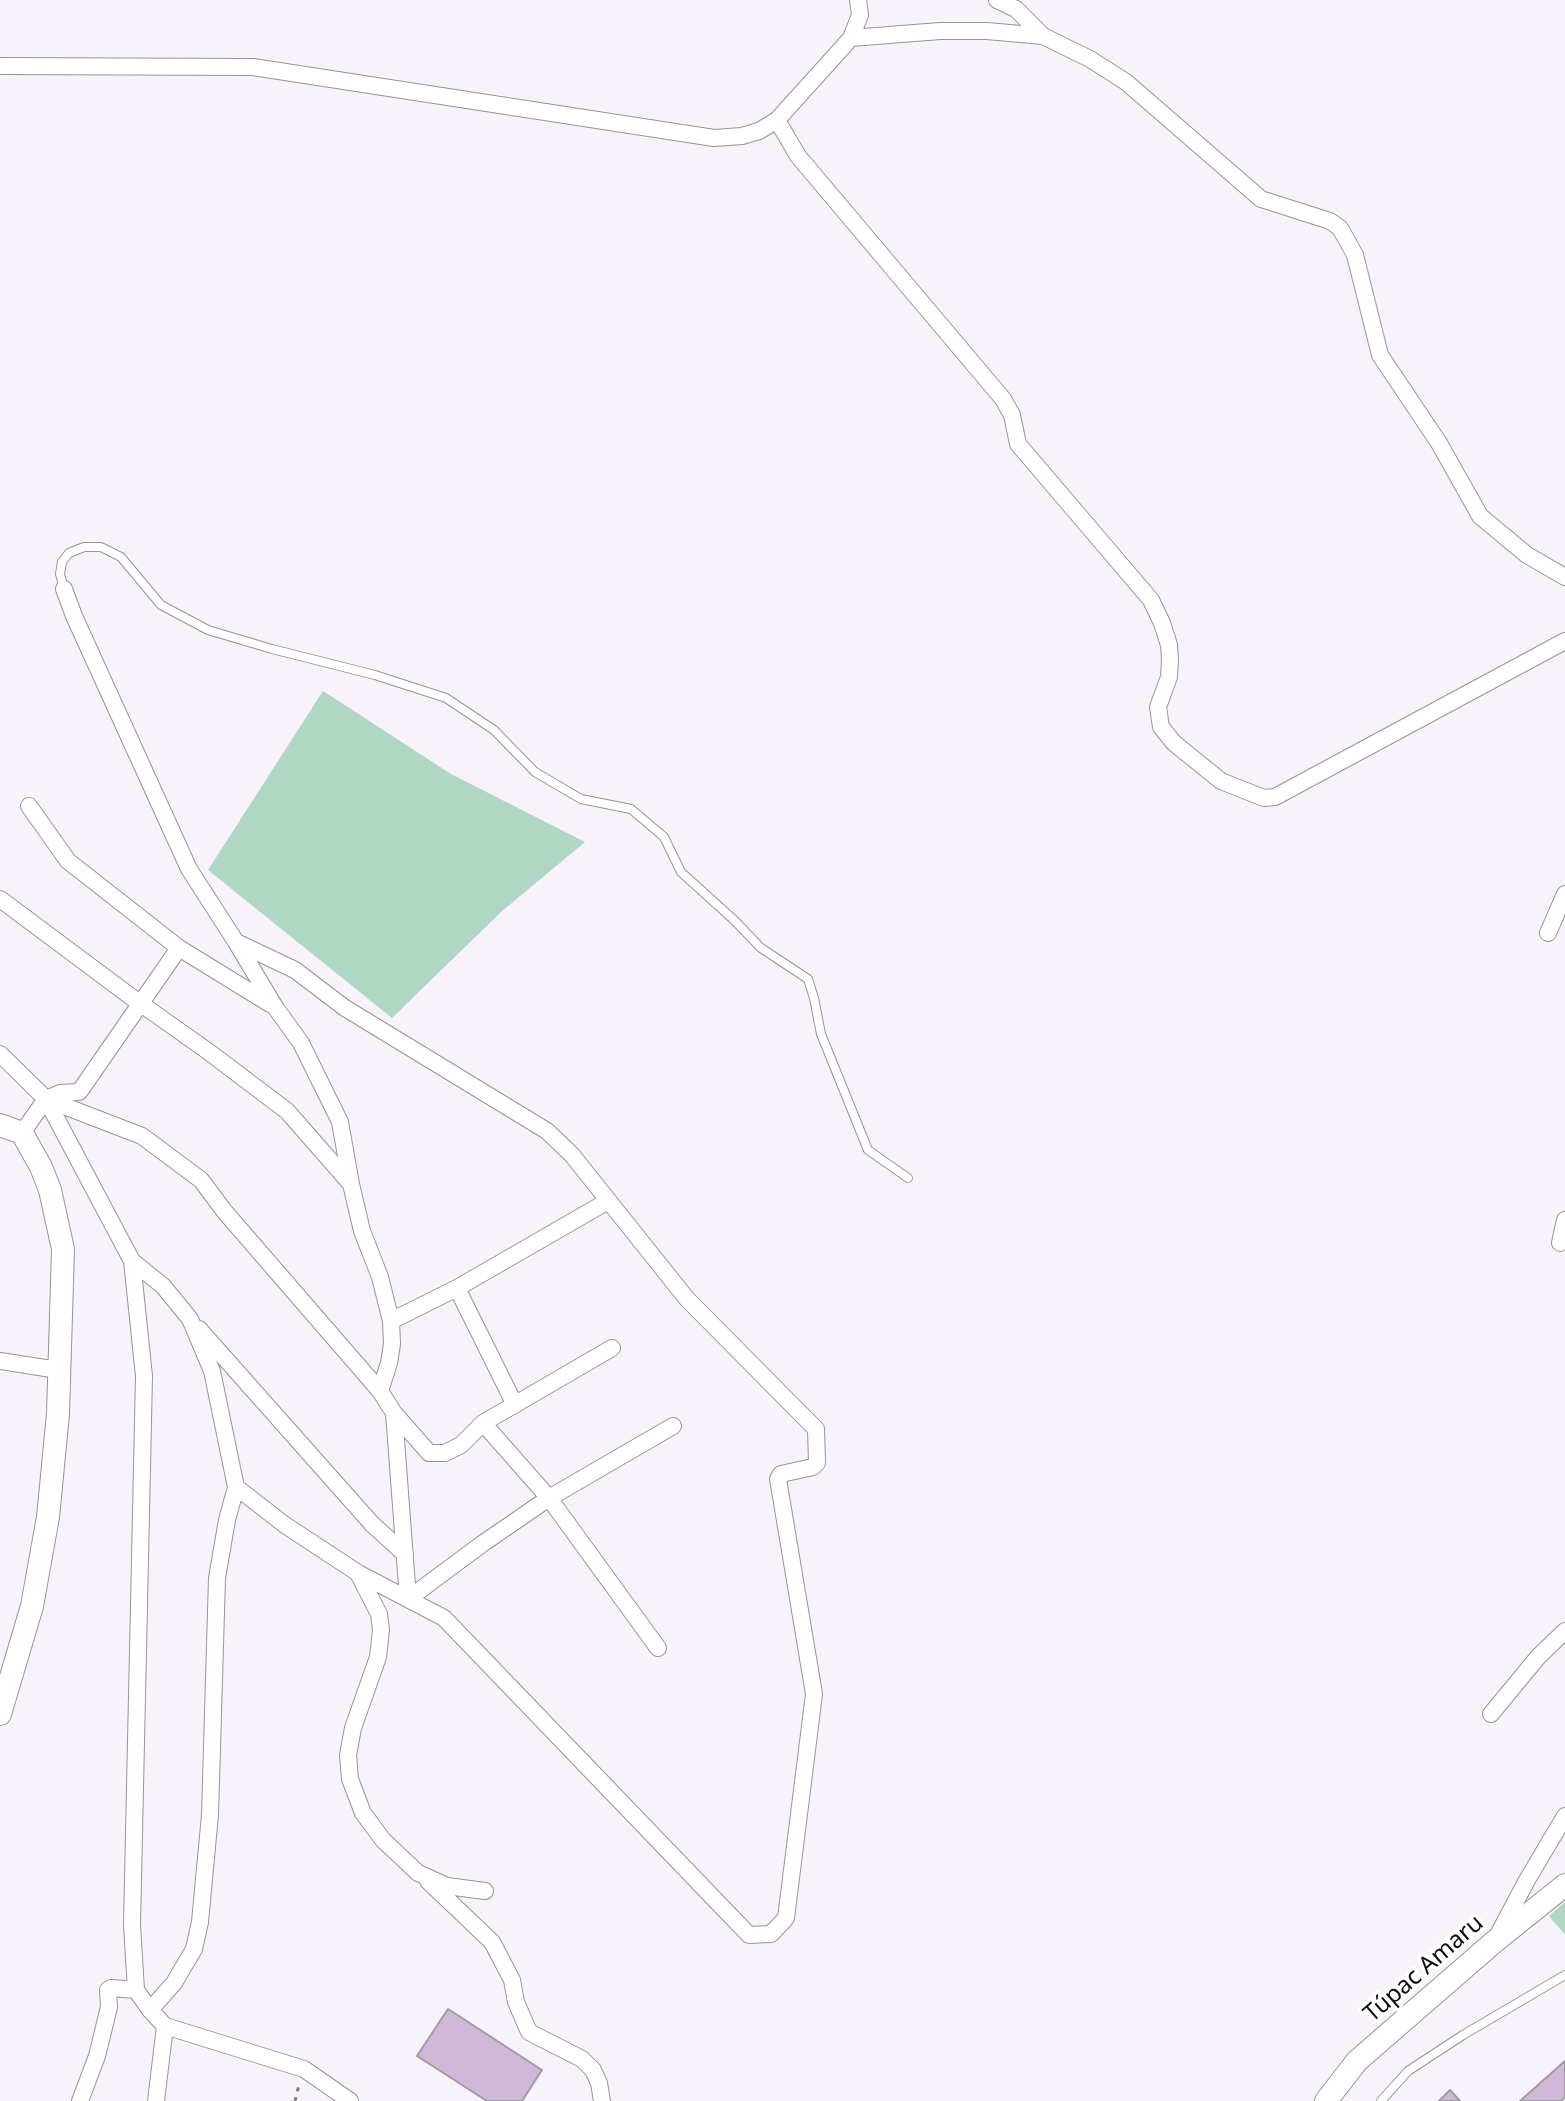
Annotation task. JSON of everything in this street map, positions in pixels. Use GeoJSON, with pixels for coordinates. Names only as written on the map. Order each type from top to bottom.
{"type":"FeatureCollection","features":[{"type":"Feature","properties":{"kind":"main road"},"geometry":{"type":"LineString","coordinates":[[0,1125],[22,1133],[41,1167],[63,1249],[58,1414],[48,1517],[32,1606],[0,1713]]}},
{"type":"Feature","properties":{"kind":"main road","name":"Túpac Amaru"},"geometry":{"type":"LineString","coordinates":[[1326,2101],[1357,2061],[1565,1885]]}},
{"type":"Feature","properties":{"kind":"street"},"geometry":{"type":"LineString","coordinates":[[0,66],[253,67],[714,138],[742,136],[759,131],[777,120],[851,38],[860,15],[858,0]]}},
{"type":"Feature","properties":{"kind":"street"},"geometry":{"type":"LineString","coordinates":[[997,0],[1016,9],[1043,36],[1090,59],[1126,82],[1261,199],[1330,221],[1340,228],[1355,255],[1380,355],[1439,443],[1480,516],[1527,555],[1565,577]]}},
{"type":"Feature","properties":{"kind":"street"},"geometry":{"type":"LineString","coordinates":[[851,38],[940,31],[1043,36]]}},
{"type":"Feature","properties":{"kind":"street"},"geometry":{"type":"LineString","coordinates":[[777,120],[798,156],[1003,399],[1012,415],[1018,444],[1151,600],[1169,645],[1169,677],[1158,707],[1161,727],[1174,743],[1221,781],[1264,798],[1275,797],[1565,641]]}},
{"type":"Feature","properties":{"kind":"street"},"geometry":{"type":"LineString","coordinates":[[64,589],[189,869],[301,1043],[340,1122],[362,1231],[380,1277],[391,1321],[390,1353],[380,1391]]}},
{"type":"Feature","properties":{"kind":"street"},"geometry":{"type":"LineString","coordinates":[[29,806],[68,861],[179,948],[275,1007]]}},
{"type":"Feature","properties":{"kind":"street"},"geometry":{"type":"LineString","coordinates":[[1548,933],[1565,894]]}},
{"type":"Feature","properties":{"kind":"street"},"geometry":{"type":"LineString","coordinates":[[0,899],[287,1111],[351,1184]]}},
{"type":"Feature","properties":{"kind":"street"},"geometry":{"type":"LineString","coordinates":[[236,942],[295,970],[345,1008],[547,1131],[572,1155],[687,1299],[816,1429],[817,1463],[813,1467],[781,1474],[778,1479],[814,1694],[786,1918],[771,1934],[749,1935],[444,1618],[358,1573],[285,1525],[236,1487]]}},
{"type":"Feature","properties":{"kind":"street"},"geometry":{"type":"LineString","coordinates":[[22,1133],[46,1099],[60,1093],[79,1092],[179,948]]}},
{"type":"Feature","properties":{"kind":"street"},"geometry":{"type":"LineString","coordinates":[[0,1054],[46,1099],[132,1261],[144,1376],[132,1925],[136,1990],[165,2026],[304,2069],[350,2101]]}},
{"type":"Feature","properties":{"kind":"street"},"geometry":{"type":"LineString","coordinates":[[46,1099],[142,1136],[201,1180],[429,1453],[445,1453],[461,1445],[483,1423],[612,1348]]}},
{"type":"Feature","properties":{"kind":"street"},"geometry":{"type":"LineString","coordinates":[[391,1321],[457,1288],[608,1201]]}},
{"type":"Feature","properties":{"kind":"street"},"geometry":{"type":"LineString","coordinates":[[1560,1243],[1565,1220]]}},
{"type":"Feature","properties":{"kind":"street"},"geometry":{"type":"LineString","coordinates":[[132,1261],[163,1286],[372,1524],[405,1554]]}},
{"type":"Feature","properties":{"kind":"street"},"geometry":{"type":"LineString","coordinates":[[457,1288],[515,1405]]}},
{"type":"Feature","properties":{"kind":"street"},"geometry":{"type":"LineString","coordinates":[[150,2010],[174,1983],[194,1949],[200,1922],[210,1815],[217,1578],[236,1487],[212,1371],[190,1319]]}},
{"type":"Feature","properties":{"kind":"street"},"geometry":{"type":"LineString","coordinates":[[0,1361],[58,1370]]}},
{"type":"Feature","properties":{"kind":"street"},"geometry":{"type":"LineString","coordinates":[[394,1413],[408,1599]]}},
{"type":"Feature","properties":{"kind":"street"},"geometry":{"type":"LineString","coordinates":[[483,1423],[549,1498],[658,1648]]}},
{"type":"Feature","properties":{"kind":"street"},"geometry":{"type":"LineString","coordinates":[[408,1599],[549,1498],[673,1426]]}},
{"type":"Feature","properties":{"kind":"street"},"geometry":{"type":"LineString","coordinates":[[358,1573],[379,1614],[381,1630],[378,1657],[353,1728],[348,1755],[350,1779],[363,1813],[383,1840],[492,1942],[512,1980],[516,2002],[529,2032],[582,2059],[593,2070],[602,2101]]}},
{"type":"Feature","properties":{"kind":"street"},"geometry":{"type":"LineString","coordinates":[[1491,1714],[1538,1657],[1565,1631]]}},
{"type":"Feature","properties":{"kind":"street"},"geometry":{"type":"LineString","coordinates":[[1494,1942],[1565,1816]]}},
{"type":"Feature","properties":{"kind":"street"},"geometry":{"type":"LineString","coordinates":[[418,1873],[447,1886],[485,1891]]}},
{"type":"Feature","properties":{"kind":"street"},"geometry":{"type":"LineString","coordinates":[[80,2101],[97,2056],[109,2007],[109,1989],[136,1990]]}},
{"type":"Feature","properties":{"kind":"street"},"geometry":{"type":"LineString","coordinates":[[156,2101],[165,2026]]}},
{"type":"Feature","properties":{"kind":"lane"},"geometry":{"type":"LineString","coordinates":[[64,589],[60,574],[62,562],[69,553],[84,547],[101,547],[121,557],[161,605],[208,630],[375,675],[446,698],[494,730],[535,772],[581,799],[631,809],[664,837],[681,872],[761,948],[808,979],[821,1034],[868,1150],[908,1178]]}},
{"type":"Feature","properties":{"kind":"lane"},"geometry":{"type":"LineString","coordinates":[[1381,2101],[1408,2071],[1565,1975]]}},
{"type":"Feature","properties":{"kind":"green space"},"geometry":{"type":"Polygon","coordinates":[[[323,691],[451,774],[585,842],[501,912],[392,1018],[208,870],[323,691]]]}},
{"type":"Feature","properties":{"kind":"green space"},"geometry":{"type":"Polygon","coordinates":[[[1565,1902],[1565,1935],[1549,1916],[1565,1902]]]}},
{"type":"Feature","properties":{"kind":"building"},"geometry":{"type":"Polygon","coordinates":[[[448,2009],[542,2070],[522,2101],[487,2101],[417,2056],[448,2009]]]}},
{"type":"Feature","properties":{"kind":"building"},"geometry":{"type":"Polygon","coordinates":[[[1565,2061],[1565,2097],[1561,2101],[1520,2101],[1565,2061]]]}},
{"type":"Feature","properties":{"kind":"building"},"geometry":{"type":"Polygon","coordinates":[[[1450,2090],[1460,2101],[1439,2101],[1450,2090]]]}}]}
